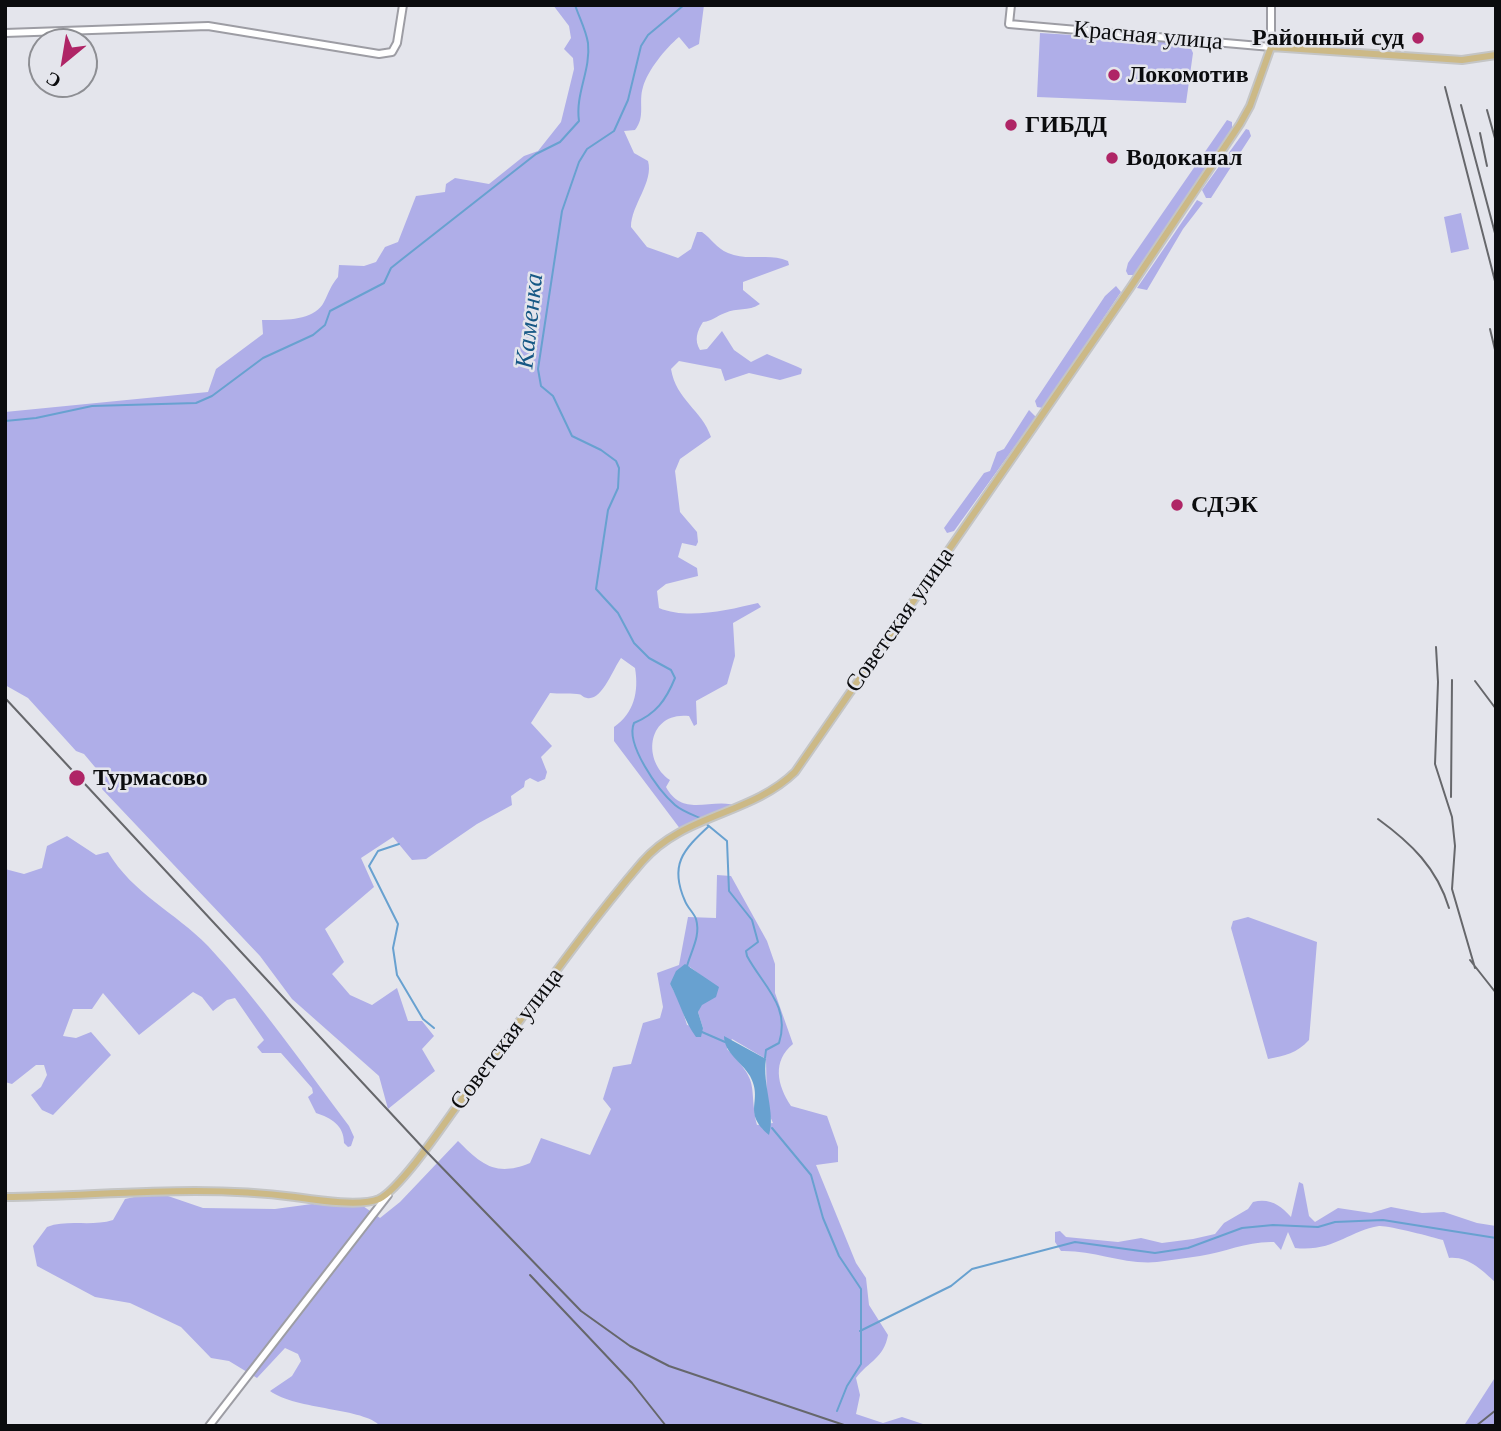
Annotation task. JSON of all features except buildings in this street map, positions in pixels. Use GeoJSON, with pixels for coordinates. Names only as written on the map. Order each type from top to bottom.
{"type":"FeatureCollection","features":[{"type":"Feature","properties":{"kind":"main road","name":"Красная улица"},"geometry":{"type":"LineString","coordinates":[[1271,47],[1462,60],[1496,55]]}},
{"type":"Feature","properties":{"kind":"main road","name":"Советская улица"},"geometry":{"type":"LineString","coordinates":[[389,1192],[425,1150],[642,863],[663,841],[708,818],[768,794],[794,772],[1240,124],[1250,106],[1271,47]]}},
{"type":"Feature","properties":{"kind":"main road"},"geometry":{"type":"LineString","coordinates":[[5,1197],[101,1195],[147,1190],[243,1190],[311,1200],[366,1202],[389,1192]]}},
{"type":"Feature","properties":{"kind":"street"},"geometry":{"type":"LineString","coordinates":[[5,33],[208,26],[379,54],[392,52],[397,43],[403,5]]}},
{"type":"Feature","properties":{"kind":"street","name":"Красная улица"},"geometry":{"type":"LineString","coordinates":[[1011,5],[1009,24],[1271,47]]}},
{"type":"Feature","properties":{"kind":"street","name":"Советская улица"},"geometry":{"type":"LineString","coordinates":[[1271,5],[1271,47]]}},
{"type":"Feature","properties":{"kind":"street"},"geometry":{"type":"LineString","coordinates":[[209,1426],[389,1192]]}},
{"type":"Feature","properties":{"kind":"shaded area"},"geometry":{"type":"Polygon","coordinates":[[[553,5],[704,5],[699,44],[689,49],[679,37],[663,54],[643,87],[638,125],[635,130],[624,131],[634,153],[648,161],[649,169],[634,210],[631,227],[647,247],[678,258],[691,249],[697,232],[702,232],[728,253],[743,257],[781,258],[788,261],[789,265],[743,282],[743,290],[760,304],[729,311],[703,322],[697,343],[700,350],[707,349],[722,331],[734,350],[751,362],[767,354],[802,369],[801,374],[780,380],[749,373],[725,381],[721,369],[679,361],[671,369],[678,389],[702,419],[711,437],[680,459],[675,471],[680,512],[697,532],[698,542],[696,546],[682,543],[678,557],[697,568],[698,576],[666,584],[657,591],[659,608],[670,612],[695,614],[758,603],[761,607],[733,623],[735,656],[727,684],[696,701],[697,724],[694,726],[689,716],[675,716],[665,721],[657,729],[652,750],[661,771],[670,780],[666,787],[673,797],[690,805],[720,803],[740,807],[681,830],[614,741],[614,727],[630,709],[636,685],[635,668],[621,658],[602,690],[592,698],[579,694],[550,693],[531,723],[552,746],[541,757],[547,772],[545,779],[538,782],[530,778],[525,781],[524,787],[511,796],[512,805],[477,824],[426,859],[412,860],[393,837],[361,858],[374,887],[325,929],[344,962],[332,974],[350,995],[372,1005],[397,988],[408,1021],[422,1021],[434,1036],[422,1049],[435,1071],[388,1109],[379,1076],[292,999],[260,956],[102,789],[105,779],[84,754],[76,751],[28,698],[5,685],[5,412],[208,392],[216,369],[263,334],[262,320],[296,319],[313,313],[324,302],[338,277],[339,265],[364,266],[376,262],[385,247],[398,242],[416,196],[445,192],[446,184],[455,178],[489,184],[524,156],[538,151],[561,122],[574,69],[573,58],[564,49],[571,38],[569,26],[553,5]]]}},
{"type":"Feature","properties":{"kind":"shaded area","name":"Локомотив"},"geometry":{"type":"Polygon","coordinates":[[[1040,33],[1188,42],[1193,53],[1186,103],[1037,97],[1040,33]]]}},
{"type":"Feature","properties":{"kind":"shaded area"},"geometry":{"type":"Polygon","coordinates":[[[1227,120],[1232,122],[1232,128],[1134,275],[1128,275],[1128,263],[1227,120]]]}},
{"type":"Feature","properties":{"kind":"shaded area"},"geometry":{"type":"Polygon","coordinates":[[[1246,129],[1251,136],[1211,198],[1206,198],[1202,190],[1246,129]]]}},
{"type":"Feature","properties":{"kind":"shaded area"},"geometry":{"type":"Polygon","coordinates":[[[1197,200],[1203,203],[1183,229],[1147,290],[1137,288],[1197,200]]]}},
{"type":"Feature","properties":{"kind":"shaded area"},"geometry":{"type":"Polygon","coordinates":[[[1461,213],[1469,249],[1451,253],[1444,217],[1461,213]]]}},
{"type":"Feature","properties":{"kind":"shaded area"},"geometry":{"type":"Polygon","coordinates":[[[1116,286],[1121,292],[1043,408],[1037,407],[1035,401],[1105,296],[1116,286]]]}},
{"type":"Feature","properties":{"kind":"shaded area"},"geometry":{"type":"Polygon","coordinates":[[[1029,410],[1036,417],[954,531],[947,533],[944,528],[984,473],[990,471],[997,452],[1004,449],[1029,410]]]}},
{"type":"Feature","properties":{"kind":"shaded area"},"geometry":{"type":"Polygon","coordinates":[[[67,836],[96,855],[108,852],[130,880],[208,946],[263,1011],[349,1126],[354,1137],[351,1146],[348,1147],[344,1143],[342,1131],[336,1123],[316,1113],[308,1097],[313,1093],[312,1088],[281,1053],[262,1053],[257,1047],[264,1040],[235,998],[227,1000],[213,1011],[202,997],[193,992],[139,1035],[103,993],[92,1009],[73,1009],[63,1036],[76,1038],[91,1032],[111,1055],[53,1115],[42,1110],[31,1095],[41,1087],[47,1075],[44,1065],[36,1065],[12,1084],[5,1082],[5,869],[24,874],[42,868],[47,846],[67,836]]]}},
{"type":"Feature","properties":{"kind":"shaded area"},"geometry":{"type":"Polygon","coordinates":[[[717,875],[731,876],[767,941],[775,964],[775,993],[793,1044],[786,1051],[779,1066],[782,1090],[791,1106],[827,1116],[838,1147],[838,1162],[816,1165],[856,1263],[866,1278],[869,1305],[888,1335],[880,1354],[856,1378],[860,1395],[856,1414],[883,1423],[902,1417],[929,1426],[380,1426],[360,1416],[296,1402],[270,1391],[292,1376],[301,1361],[298,1354],[285,1348],[257,1378],[229,1361],[211,1358],[181,1327],[130,1303],[95,1297],[37,1266],[33,1246],[47,1227],[113,1220],[125,1199],[148,1194],[165,1195],[203,1208],[275,1209],[312,1204],[363,1206],[380,1218],[400,1202],[458,1141],[482,1162],[499,1169],[530,1163],[541,1138],[590,1155],[611,1109],[603,1099],[613,1067],[631,1064],[643,1023],[660,1018],[663,1007],[657,973],[679,965],[688,917],[716,918],[717,875]],[[690,967],[670,984],[680,1002],[687,1025],[703,1028],[698,1012],[708,981],[690,967]],[[732,1039],[727,1049],[750,1078],[757,1125],[773,1123],[767,1110],[766,1059],[732,1039]]]}},
{"type":"Feature","properties":{"kind":"shaded area"},"geometry":{"type":"Polygon","coordinates":[[[1248,917],[1317,942],[1309,1040],[1300,1048],[1280,1057],[1268,1059],[1231,928],[1233,921],[1248,917]]]}},
{"type":"Feature","properties":{"kind":"shaded area"},"geometry":{"type":"Polygon","coordinates":[[[685,964],[719,987],[716,997],[702,1005],[698,1012],[703,1028],[701,1037],[696,1037],[692,1031],[670,984],[676,971],[685,964]]]}},
{"type":"Feature","properties":{"kind":"shaded area"},"geometry":{"type":"Polygon","coordinates":[[[724,1036],[766,1059],[771,1118],[769,1135],[761,1127],[754,1113],[755,1093],[750,1076],[730,1052],[724,1036]]]}},
{"type":"Feature","properties":{"kind":"shaded area"},"geometry":{"type":"Polygon","coordinates":[[[1299,1182],[1303,1184],[1309,1216],[1315,1222],[1338,1208],[1371,1213],[1391,1207],[1422,1213],[1444,1212],[1496,1226],[1496,1283],[1469,1262],[1449,1258],[1443,1240],[1384,1226],[1368,1229],[1320,1247],[1295,1248],[1288,1232],[1281,1250],[1274,1242],[1264,1242],[1157,1262],[1061,1251],[1055,1242],[1055,1232],[1060,1231],[1066,1237],[1118,1242],[1141,1238],[1162,1243],[1193,1239],[1215,1234],[1224,1223],[1248,1209],[1253,1202],[1259,1201],[1274,1204],[1291,1217],[1299,1182]]]}},
{"type":"Feature","properties":{"kind":"shaded area"},"geometry":{"type":"Polygon","coordinates":[[[1496,1376],[1496,1426],[1462,1426],[1465,1424],[1496,1376]]]}},
{"type":"Feature","properties":{"kind":"waterway"},"geometry":{"type":"LineString","coordinates":[[5,421],[36,418],[92,406],[196,403],[212,396],[263,358],[313,335],[325,325],[330,311],[384,283],[391,268],[536,154],[560,142],[579,121],[579,101],[588,43],[575,5]]}},
{"type":"Feature","properties":{"kind":"waterway","name":"Каменка"},"geometry":{"type":"LineString","coordinates":[[684,5],[648,35],[641,46],[628,100],[614,131],[587,149],[579,162],[562,211],[538,369],[541,386],[553,396],[572,436],[601,450],[616,461],[619,468],[618,488],[608,510],[596,589],[618,613],[634,643],[649,658],[671,670],[675,678],[659,705],[634,723],[632,732],[634,743],[652,778],[675,805],[700,818]]}},
{"type":"Feature","properties":{"kind":"waterway","name":"Каменка"},"geometry":{"type":"LineString","coordinates":[[704,822],[727,841],[729,891],[752,920],[758,942],[746,951],[747,956],[774,997],[781,1018],[779,1043],[766,1050],[765,1058]]}},
{"type":"Feature","properties":{"kind":"waterway"},"geometry":{"type":"LineString","coordinates":[[687,966],[697,925],[680,888],[679,868],[686,851],[709,826]]}},
{"type":"Feature","properties":{"kind":"waterway"},"geometry":{"type":"LineString","coordinates":[[399,844],[378,851],[369,866],[398,924],[393,948],[397,975],[423,1019],[434,1028]]}},
{"type":"Feature","properties":{"kind":"waterway"},"geometry":{"type":"LineString","coordinates":[[702,1032],[725,1042]]}},
{"type":"Feature","properties":{"kind":"waterway","name":"Каменка"},"geometry":{"type":"LineString","coordinates":[[772,1128],[811,1175],[823,1218],[839,1256],[861,1289],[861,1364],[847,1386],[837,1411]]}},
{"type":"Feature","properties":{"kind":"waterway"},"geometry":{"type":"LineString","coordinates":[[860,1331],[951,1286],[972,1269],[1075,1242],[1155,1253],[1188,1248],[1242,1228],[1273,1225],[1318,1227],[1335,1222],[1383,1220],[1496,1238]]}},
{"type":"Feature","properties":{"kind":"railway"},"geometry":{"type":"LineString","coordinates":[[1445,87],[1496,285]]}},
{"type":"Feature","properties":{"kind":"railway"},"geometry":{"type":"LineString","coordinates":[[1461,105],[1496,237]]}},
{"type":"Feature","properties":{"kind":"railway"},"geometry":{"type":"LineString","coordinates":[[1487,110],[1496,142]]}},
{"type":"Feature","properties":{"kind":"railway"},"geometry":{"type":"LineString","coordinates":[[1480,133],[1487,166]]}},
{"type":"Feature","properties":{"kind":"railway"},"geometry":{"type":"LineString","coordinates":[[1490,329],[1496,354]]}},
{"type":"Feature","properties":{"kind":"railway"},"geometry":{"type":"LineString","coordinates":[[1436,647],[1438,682],[1435,764],[1452,817],[1455,846],[1452,889],[1475,968]]}},
{"type":"Feature","properties":{"kind":"railway"},"geometry":{"type":"LineString","coordinates":[[1451,797],[1452,680]]}},
{"type":"Feature","properties":{"kind":"railway"},"geometry":{"type":"LineString","coordinates":[[1475,681],[1496,709]]}},
{"type":"Feature","properties":{"kind":"railway"},"geometry":{"type":"LineString","coordinates":[[5,698],[425,1150],[581,1311],[630,1346],[669,1366],[847,1426]]}},
{"type":"Feature","properties":{"kind":"railway"},"geometry":{"type":"LineString","coordinates":[[1378,819],[1412,847],[1430,869],[1449,908]]}},
{"type":"Feature","properties":{"kind":"railway"},"geometry":{"type":"LineString","coordinates":[[1470,960],[1496,993]]}},
{"type":"Feature","properties":{"kind":"railway"},"geometry":{"type":"LineString","coordinates":[[530,1275],[632,1383],[666,1426]]}},
{"type":"Feature","properties":{"kind":"railway"},"geometry":{"type":"LineString","coordinates":[[1476,1426],[1496,1410]]}},
{"type":"Feature","properties":{"kind":"place","name":"Районный суд"},"geometry":{"type":"Point","coordinates":[1418,38]}},
{"type":"Feature","properties":{"kind":"place","name":"Локомотив"},"geometry":{"type":"Point","coordinates":[1114,75]}},
{"type":"Feature","properties":{"kind":"place","name":"ГИБДД"},"geometry":{"type":"Point","coordinates":[1011,125]}},
{"type":"Feature","properties":{"kind":"place","name":"Водоканал"},"geometry":{"type":"Point","coordinates":[1112,158]}},
{"type":"Feature","properties":{"kind":"place","name":"СДЭК"},"geometry":{"type":"Point","coordinates":[1177,505]}},
{"type":"Feature","properties":{"kind":"place","name":"Турмасово"},"geometry":{"type":"Point","coordinates":[77,778]}}]}
